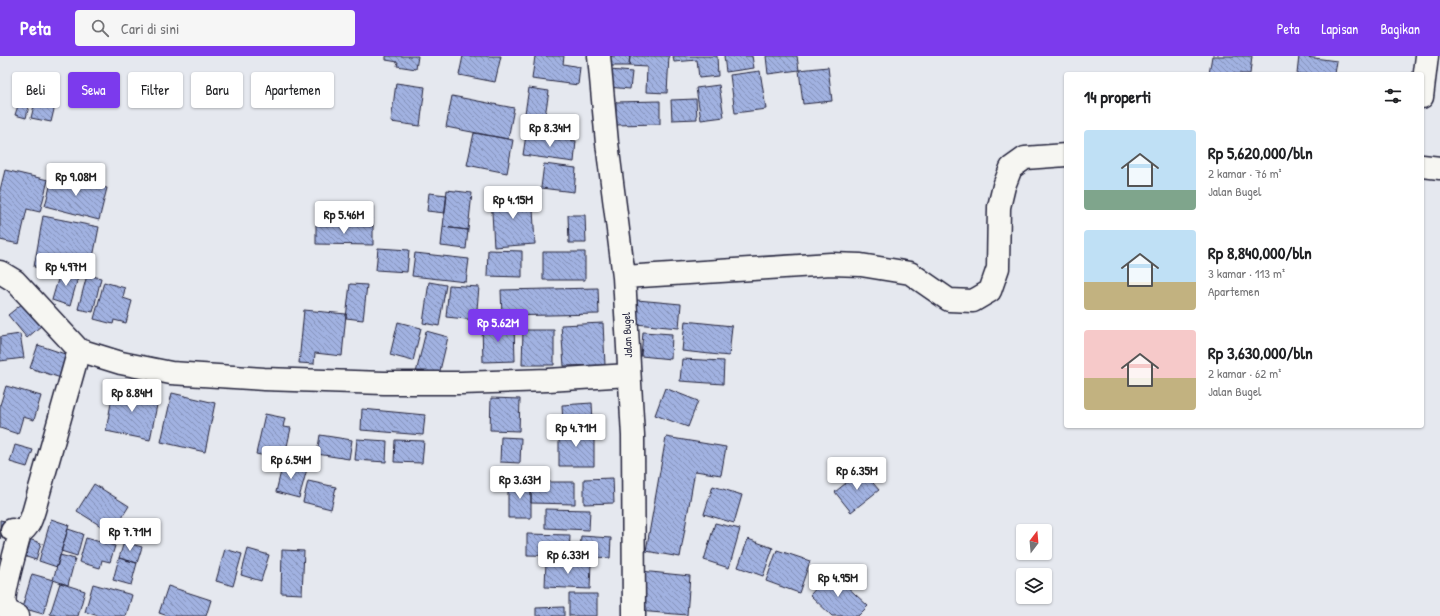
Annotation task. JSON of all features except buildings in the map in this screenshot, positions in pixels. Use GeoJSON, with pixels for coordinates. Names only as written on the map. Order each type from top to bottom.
{"type":"FeatureCollection","features":[{"type":"Feature","properties":{"kind":"street","name":"Jalan Bugel"},"geometry":{"type":"LineString","coordinates":[[599,56],[607,143],[624,277],[633,436],[634,616]]}},
{"type":"Feature","properties":{"kind":"street"},"geometry":{"type":"LineString","coordinates":[[1424,81],[1427,56]]}},
{"type":"Feature","properties":{"kind":"street"},"geometry":{"type":"LineString","coordinates":[[624,277],[831,264],[861,265],[910,273],[949,300],[973,301],[990,291],[998,268],[999,207],[1004,186],[1011,168],[1025,158],[1064,155]]}},
{"type":"Feature","properties":{"kind":"street"},"geometry":{"type":"LineString","coordinates":[[1424,166],[1440,168]]}},
{"type":"Feature","properties":{"kind":"street"},"geometry":{"type":"LineString","coordinates":[[0,272],[15,281],[80,350],[121,363],[171,373],[264,379],[384,383],[461,383],[629,375]]}},
{"type":"Feature","properties":{"kind":"street"},"geometry":{"type":"LineString","coordinates":[[18,616],[11,613],[5,606],[5,593],[16,532],[28,527],[34,510],[80,350]]}}]}
